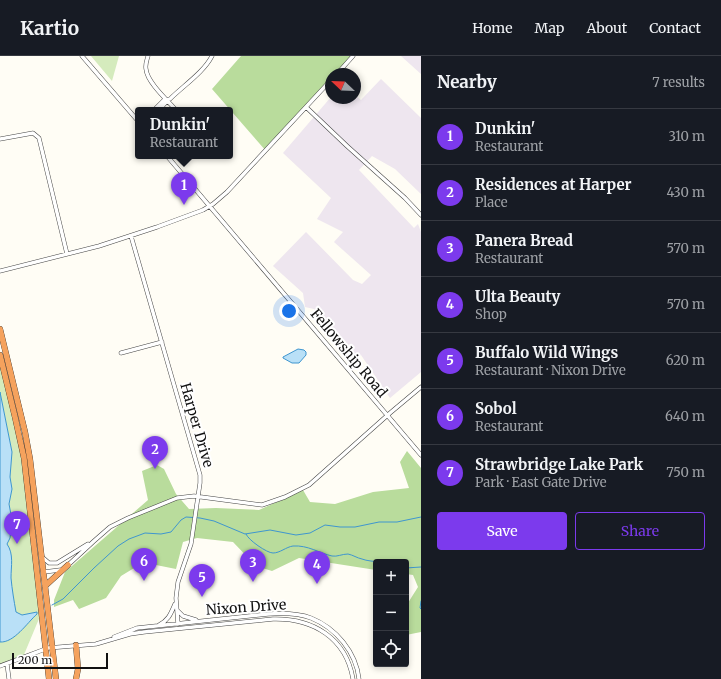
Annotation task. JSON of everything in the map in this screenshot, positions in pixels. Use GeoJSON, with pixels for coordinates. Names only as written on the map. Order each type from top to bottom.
{"type":"FeatureCollection","features":[{"type":"Feature","properties":{"kind":"highway"},"geometry":{"type":"LineString","coordinates":[[0,329],[28,449],[56,679]]}},
{"type":"Feature","properties":{"kind":"highway"},"geometry":{"type":"LineString","coordinates":[[0,355],[22,447],[48,679]]}},
{"type":"Feature","properties":{"kind":"highway"},"geometry":{"type":"LineString","coordinates":[[34,547],[39,567],[44,572]]}},
{"type":"Feature","properties":{"kind":"highway"},"geometry":{"type":"LineString","coordinates":[[45,586],[68,565]]}},
{"type":"Feature","properties":{"kind":"highway"},"geometry":{"type":"LineString","coordinates":[[76,645],[78,669],[76,679]]}},
{"type":"Feature","properties":{"kind":"street"},"geometry":{"type":"LineString","coordinates":[[82,56],[135,118]]}},
{"type":"Feature","properties":{"kind":"street"},"geometry":{"type":"LineString","coordinates":[[148,56],[146,69],[148,76],[173,107]]}},
{"type":"Feature","properties":{"kind":"street"},"geometry":{"type":"LineString","coordinates":[[162,107],[202,70],[212,56]]}},
{"type":"Feature","properties":{"kind":"street"},"geometry":{"type":"LineString","coordinates":[[342,68],[353,56]]}},
{"type":"Feature","properties":{"kind":"street"},"geometry":{"type":"LineString","coordinates":[[0,271],[131,236],[184,218],[210,206],[227,192],[325,86]]}},
{"type":"Feature","properties":{"kind":"street"},"geometry":{"type":"LineString","coordinates":[[157,107],[164,100],[167,101]]}},
{"type":"Feature","properties":{"kind":"street"},"geometry":{"type":"LineString","coordinates":[[306,107],[405,198],[421,215]]}},
{"type":"Feature","properties":{"kind":"street"},"geometry":{"type":"LineString","coordinates":[[0,139],[33,133],[39,138],[66,254]]}},
{"type":"Feature","properties":{"kind":"street","name":"Fellowship Road"},"geometry":{"type":"LineString","coordinates":[[170,159],[421,455]]}},
{"type":"Feature","properties":{"kind":"street","name":"Harper Drive"},"geometry":{"type":"LineString","coordinates":[[131,236],[200,473],[200,483],[192,539],[178,580],[176,601],[178,624],[180,628]]}},
{"type":"Feature","properties":{"kind":"street"},"geometry":{"type":"LineString","coordinates":[[121,353],[162,342]]}},
{"type":"Feature","properties":{"kind":"street"},"geometry":{"type":"LineString","coordinates":[[44,572],[58,571],[68,565],[110,527],[177,498],[198,496],[262,505],[285,497],[309,486],[387,415],[421,387]]}},
{"type":"Feature","properties":{"kind":"street"},"geometry":{"type":"LineString","coordinates":[[42,557],[49,563],[57,563],[94,541]]}},
{"type":"Feature","properties":{"kind":"street"},"geometry":{"type":"LineString","coordinates":[[153,627],[166,621],[176,601]]}},
{"type":"Feature","properties":{"kind":"street"},"geometry":{"type":"LineString","coordinates":[[177,610],[188,618],[201,621]]}},
{"type":"Feature","properties":{"kind":"street","name":"Nixon Drive"},"geometry":{"type":"LineString","coordinates":[[104,642],[137,628],[289,613],[311,618],[330,628],[342,640],[353,657],[359,679]]}},
{"type":"Feature","properties":{"kind":"street","name":"Nixon Drive"},"geometry":{"type":"LineString","coordinates":[[0,666],[45,649],[104,642],[137,633],[273,619],[288,619],[302,622],[322,630],[337,644],[348,662],[353,679]]}},
{"type":"Feature","properties":{"kind":"street"},"geometry":{"type":"LineString","coordinates":[[175,629],[178,624]]}},
{"type":"Feature","properties":{"kind":"street"},"geometry":{"type":"LineString","coordinates":[[7,664],[9,679]]}},
{"type":"Feature","properties":{"kind":"shaded area"},"geometry":{"type":"Polygon","coordinates":[[[401,56],[421,56],[421,74],[401,56]]]}},
{"type":"Feature","properties":{"kind":"shaded area"},"geometry":{"type":"Polygon","coordinates":[[[381,79],[421,118],[421,194],[395,169],[372,156],[359,170],[414,228],[418,224],[421,232],[421,372],[390,398],[361,355],[355,359],[314,309],[305,307],[303,293],[273,266],[306,232],[353,280],[362,284],[371,275],[334,242],[343,232],[317,219],[331,198],[283,153],[325,104],[361,104],[361,100],[381,79]]]}},
{"type":"Feature","properties":{"kind":"green space"},"geometry":{"type":"Polygon","coordinates":[[[91,56],[119,56],[112,81],[91,56]]]}},
{"type":"Feature","properties":{"kind":"green space"},"geometry":{"type":"Polygon","coordinates":[[[241,56],[354,56],[343,68],[325,68],[325,87],[266,151],[233,113],[233,107],[228,107],[212,89],[241,56]]]}},
{"type":"Feature","properties":{"kind":"green space"},"geometry":{"type":"Polygon","coordinates":[[[0,355],[22,447],[41,614],[23,657],[0,666],[0,355]]]}},
{"type":"Feature","properties":{"kind":"green space"},"geometry":{"type":"Polygon","coordinates":[[[407,451],[421,468],[421,632],[409,634],[409,601],[418,587],[413,575],[409,574],[409,559],[373,559],[373,570],[299,558],[272,571],[256,566],[233,542],[197,538],[183,542],[176,569],[156,565],[154,560],[144,562],[121,576],[106,598],[79,609],[73,600],[54,607],[54,600],[65,572],[148,500],[142,471],[157,465],[164,469],[176,494],[189,509],[216,508],[259,510],[303,490],[310,502],[335,504],[373,492],[409,488],[400,462],[407,451]]]}},
{"type":"Feature","properties":{"kind":"water"},"geometry":{"type":"Polygon","coordinates":[[[298,349],[306,352],[306,355],[299,363],[292,363],[283,358],[283,357],[298,349]]]}},
{"type":"Feature","properties":{"kind":"water"},"geometry":{"type":"Polygon","coordinates":[[[0,392],[12,452],[10,477],[12,489],[9,504],[12,520],[10,538],[7,544],[11,552],[11,578],[16,612],[22,615],[37,612],[37,614],[15,636],[0,642],[0,392]]]}},
{"type":"Feature","properties":{"kind":"waterway"},"geometry":{"type":"LineString","coordinates":[[52,605],[63,599],[118,546],[129,539],[145,533],[161,534],[171,532],[181,520],[186,517],[214,521],[245,534],[270,530],[296,535],[310,533],[325,525],[355,527],[379,522],[397,522],[421,517]]}},
{"type":"Feature","properties":{"kind":"waterway"},"geometry":{"type":"LineString","coordinates":[[246,534],[247,537],[262,549],[273,553],[293,546],[298,546],[332,556],[348,554],[364,560],[373,561]]}},
{"type":"Feature","properties":{"kind":"waterway"},"geometry":{"type":"LineString","coordinates":[[409,568],[421,567]]}},
{"type":"Feature","properties":{"kind":"waterway"},"geometry":{"type":"LineString","coordinates":[[421,601],[421,609]]}},
{"type":"Feature","properties":{"kind":"place","name":"Dunkin'"},"geometry":{"type":"Point","coordinates":[184,205]}},
{"type":"Feature","properties":{"kind":"place","name":"Residences at Harper"},"geometry":{"type":"Point","coordinates":[155,469]}},
{"type":"Feature","properties":{"kind":"place","name":"Strawbridge Lake Park"},"geometry":{"type":"Point","coordinates":[17,544]}},
{"type":"Feature","properties":{"kind":"place","name":"Sobol"},"geometry":{"type":"Point","coordinates":[144,581]}},
{"type":"Feature","properties":{"kind":"place","name":"Panera Bread"},"geometry":{"type":"Point","coordinates":[253,582]}},
{"type":"Feature","properties":{"kind":"place","name":"Ulta Beauty"},"geometry":{"type":"Point","coordinates":[317,584]}},
{"type":"Feature","properties":{"kind":"place","name":"Buffalo Wild Wings"},"geometry":{"type":"Point","coordinates":[202,597]}}]}
